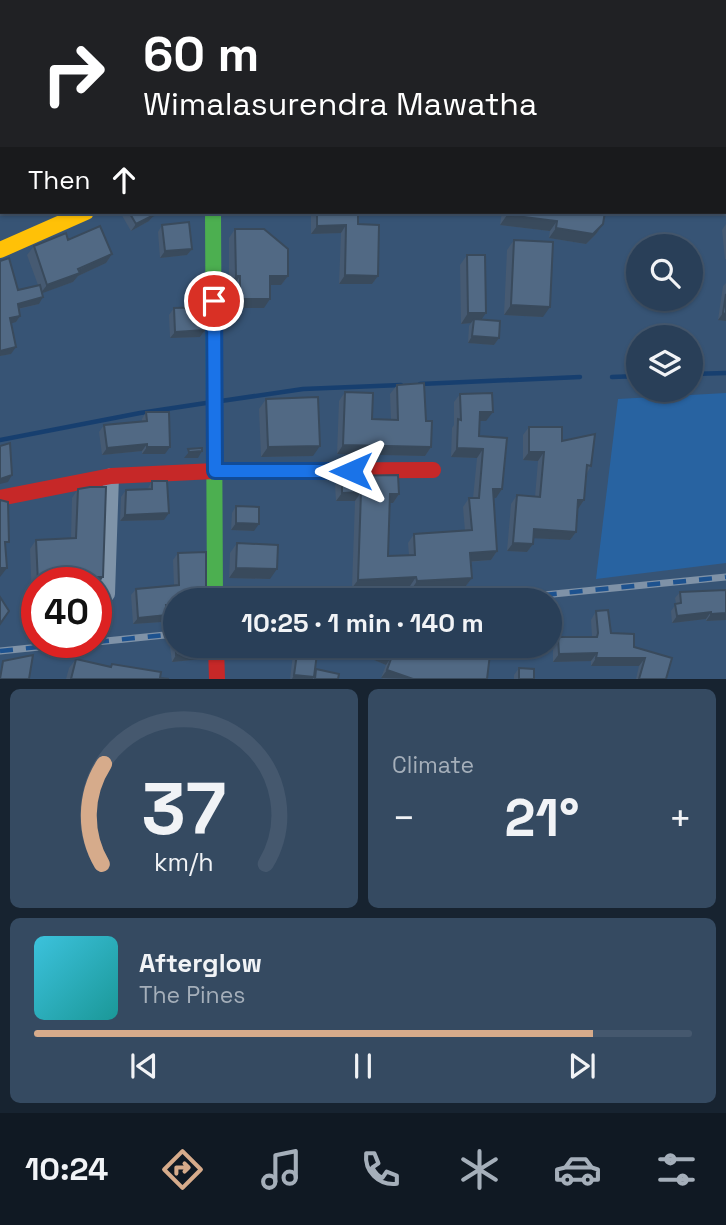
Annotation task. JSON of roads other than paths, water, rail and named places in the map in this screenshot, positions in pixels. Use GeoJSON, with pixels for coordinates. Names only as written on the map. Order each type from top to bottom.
{"type":"FeatureCollection","features":[{"type":"Feature","properties":{"kind":"street"},"geometry":{"type":"LineString","coordinates":[[0,250],[81,214]]}},
{"type":"Feature","properties":{"kind":"street"},"geometry":{"type":"LineString","coordinates":[[213,214],[215,588]]}},
{"type":"Feature","properties":{"kind":"street"},"geometry":{"type":"LineString","coordinates":[[0,498],[111,476],[215,471],[433,470]]}},
{"type":"Feature","properties":{"kind":"street"},"geometry":{"type":"LineString","coordinates":[[108,567],[111,476]]}},
{"type":"Feature","properties":{"kind":"street"},"geometry":{"type":"LineString","coordinates":[[216,658],[217,679]]}},
{"type":"Feature","properties":{"kind":"waterway"},"geometry":{"type":"LineString","coordinates":[[703,374],[726,373]]}},
{"type":"Feature","properties":{"kind":"waterway"},"geometry":{"type":"LineString","coordinates":[[612,377],[626,376]]}},
{"type":"Feature","properties":{"kind":"waterway"},"geometry":{"type":"LineString","coordinates":[[420,384],[580,377]]}},
{"type":"Feature","properties":{"kind":"waterway"},"geometry":{"type":"LineString","coordinates":[[221,401],[303,389],[401,385]]}},
{"type":"Feature","properties":{"kind":"waterway"},"geometry":{"type":"LineString","coordinates":[[0,440],[206,403]]}},
{"type":"Feature","properties":{"kind":"railway"},"geometry":{"type":"LineString","coordinates":[[562,593],[726,577]]}},
{"type":"Feature","properties":{"kind":"railway"},"geometry":{"type":"LineString","coordinates":[[112,640],[163,635]]}},
{"type":"Feature","properties":{"kind":"railway"},"geometry":{"type":"LineString","coordinates":[[0,651],[21,649]]}}]}
